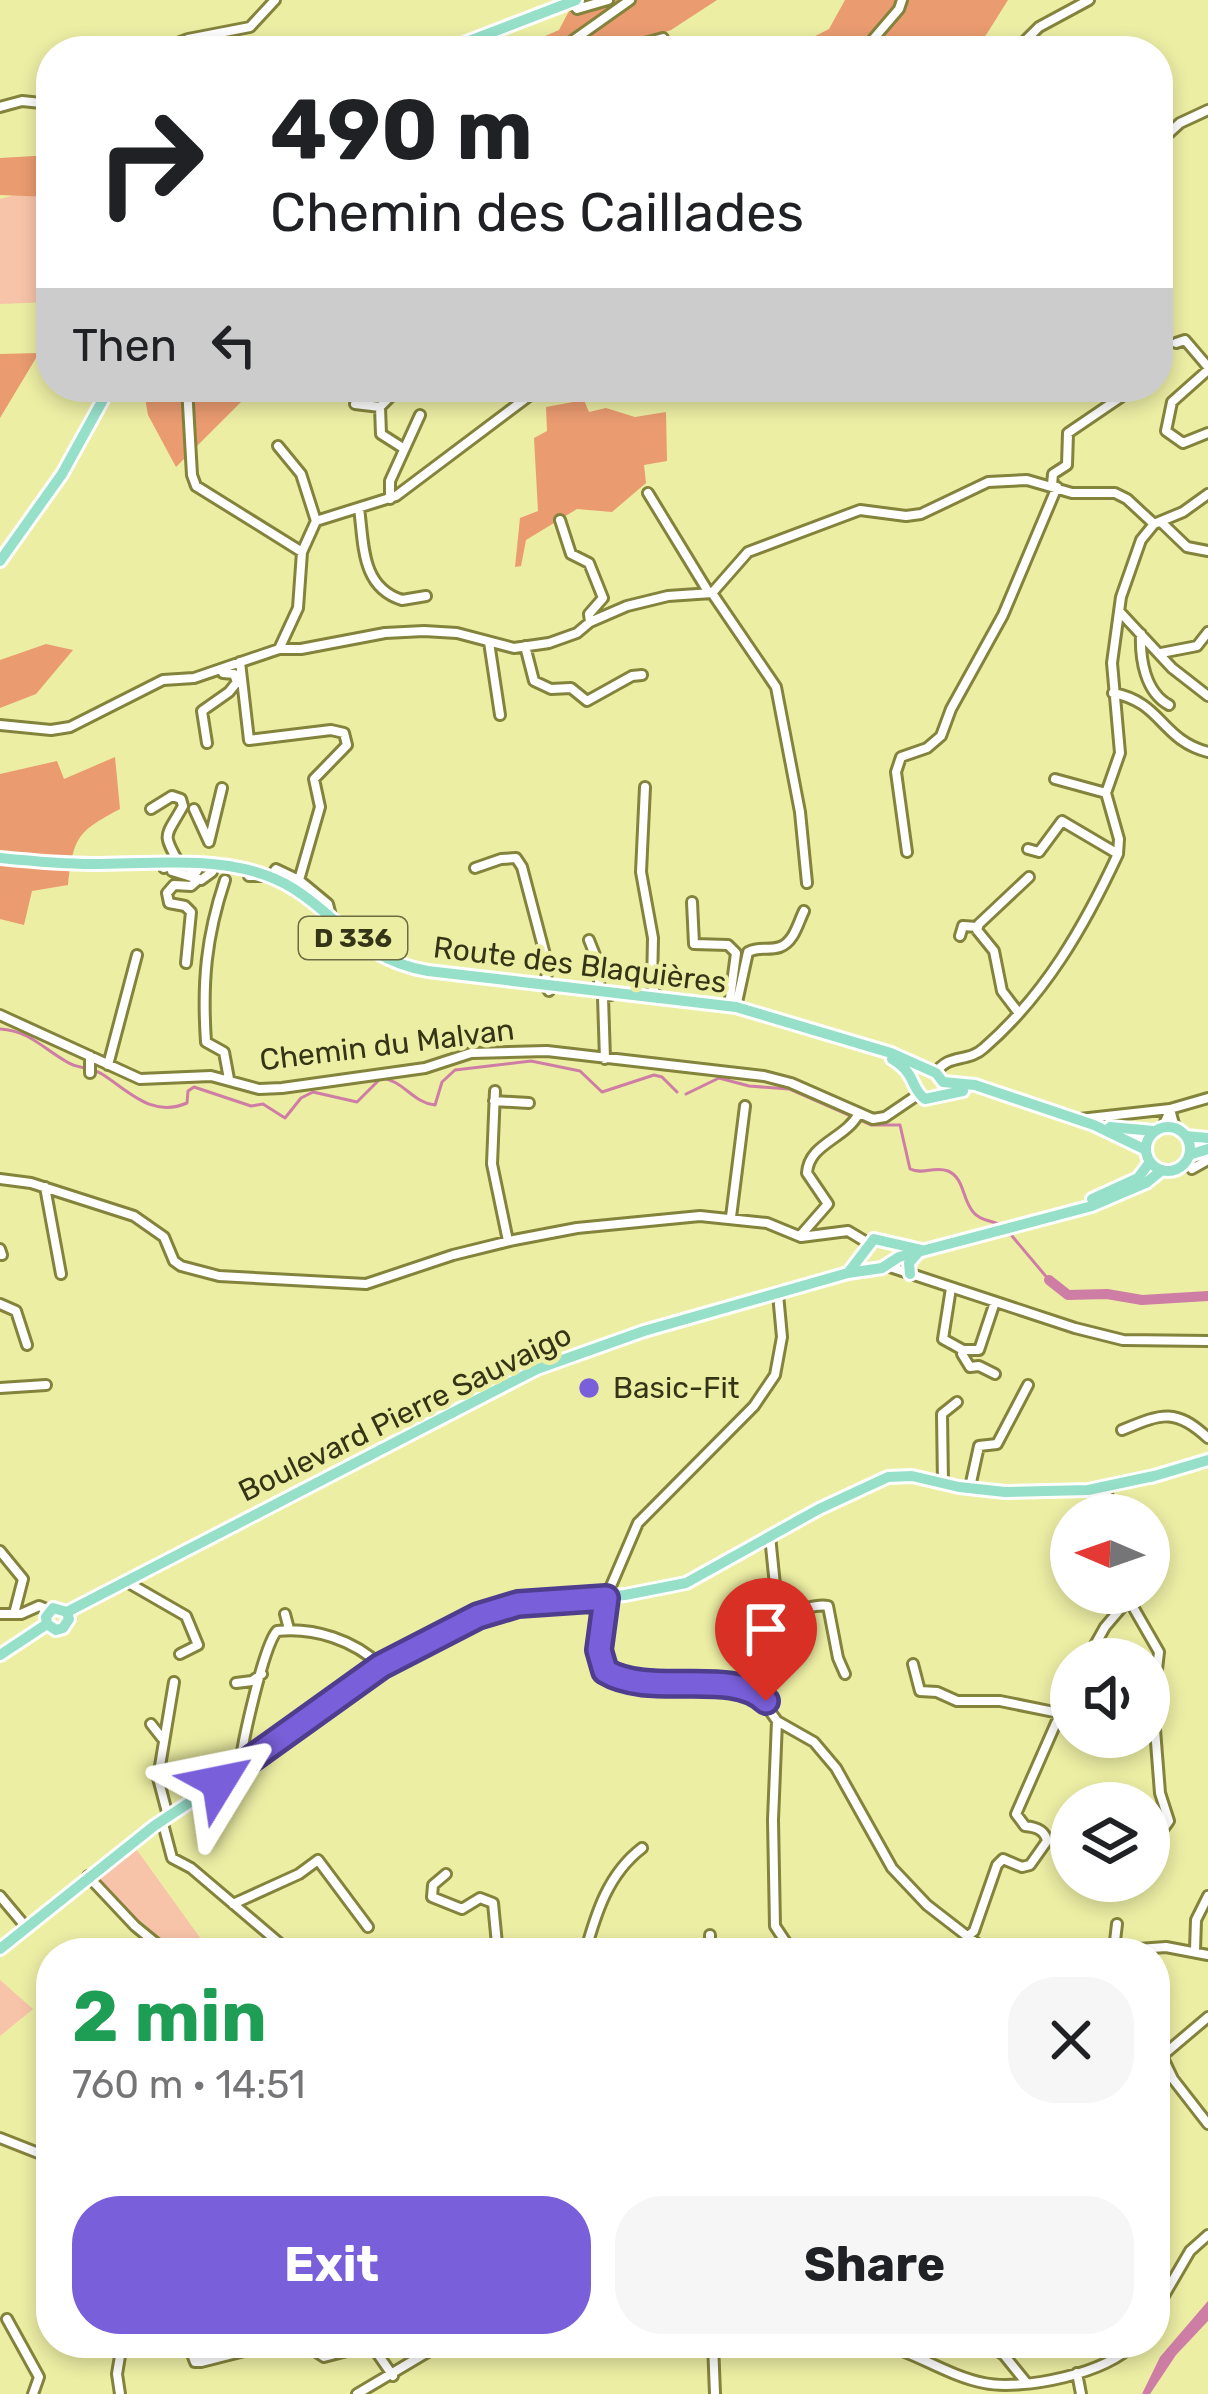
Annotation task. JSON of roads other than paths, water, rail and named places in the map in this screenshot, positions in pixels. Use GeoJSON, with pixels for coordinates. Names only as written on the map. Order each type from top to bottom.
{"type":"FeatureCollection","features":[{"type":"Feature","properties":{"kind":"main road"},"geometry":{"type":"LineString","coordinates":[[482,36],[574,1]]}},
{"type":"Feature","properties":{"kind":"main road"},"geometry":{"type":"LineString","coordinates":[[0,561],[62,474],[101,402]]}},
{"type":"Feature","properties":{"kind":"main road","name":"Route des Blaquières"},"geometry":{"type":"LineString","coordinates":[[0,861],[175,867],[244,875],[288,892],[366,956],[397,971],[601,994],[822,1031]]}},
{"type":"Feature","properties":{"kind":"main road","name":"Route des Blaquières"},"geometry":{"type":"LineString","coordinates":[[0,861],[139,870],[175,867],[271,877],[363,946],[396,964],[546,988]]}},
{"type":"Feature","properties":{"kind":"main road","name":"Route des Blaquières"},"geometry":{"type":"LineString","coordinates":[[601,994],[732,1006],[873,1049]]}},
{"type":"Feature","properties":{"kind":"main road"},"geometry":{"type":"LineString","coordinates":[[873,1049],[906,1067],[929,1100],[937,1081]]}},
{"type":"Feature","properties":{"kind":"main road"},"geometry":{"type":"LineString","coordinates":[[873,1049],[907,1059],[937,1081],[986,1089],[1075,1120],[1208,1138]]}},
{"type":"Feature","properties":{"kind":"main road"},"geometry":{"type":"LineString","coordinates":[[918,1088],[937,1081]]}},
{"type":"Feature","properties":{"kind":"main road"},"geometry":{"type":"LineString","coordinates":[[1094,1125],[1148,1156],[1162,1171]]}},
{"type":"Feature","properties":{"kind":"main road"},"geometry":{"type":"LineString","coordinates":[[1062,1214],[1138,1178],[1164,1129]]}},
{"type":"Feature","properties":{"kind":"main road"},"geometry":{"type":"LineString","coordinates":[[1186,1136],[1189,1155]]}},
{"type":"Feature","properties":{"kind":"main road"},"geometry":{"type":"LineString","coordinates":[[1062,1214],[1115,1197],[1208,1149]]}},
{"type":"Feature","properties":{"kind":"main road","name":"Boulevard Pierre Sauvaigo"},"geometry":{"type":"LineString","coordinates":[[67,1612],[537,1369],[644,1331],[1062,1214]]}},
{"type":"Feature","properties":{"kind":"main road"},"geometry":{"type":"LineString","coordinates":[[848,1273],[880,1238],[921,1253]]}},
{"type":"Feature","properties":{"kind":"main road"},"geometry":{"type":"LineString","coordinates":[[890,1263],[891,1245]]}},
{"type":"Feature","properties":{"kind":"main road"},"geometry":{"type":"LineString","coordinates":[[866,1249],[873,1268]]}},
{"type":"Feature","properties":{"kind":"main road"},"geometry":{"type":"LineString","coordinates":[[910,1274],[909,1263],[921,1253]]}},
{"type":"Feature","properties":{"kind":"main road"},"geometry":{"type":"LineString","coordinates":[[0,1949],[165,1818],[381,1666],[507,1606],[606,1598],[686,1582],[877,1481],[900,1475],[970,1489],[1061,1491],[1107,1489],[1208,1462]]}},
{"type":"Feature","properties":{"kind":"main road"},"geometry":{"type":"LineString","coordinates":[[0,1655],[47,1624],[50,1610],[56,1607],[67,1612],[69,1619],[63,1628],[47,1624]]}},
{"type":"Feature","properties":{"kind":"street"},"geometry":{"type":"LineString","coordinates":[[204,36],[250,27],[275,0]]}},
{"type":"Feature","properties":{"kind":"street"},"geometry":{"type":"LineString","coordinates":[[574,1],[578,9],[608,0]]}},
{"type":"Feature","properties":{"kind":"street"},"geometry":{"type":"LineString","coordinates":[[579,36],[630,0]]}},
{"type":"Feature","properties":{"kind":"street"},"geometry":{"type":"LineString","coordinates":[[876,36],[902,0]]}},
{"type":"Feature","properties":{"kind":"street"},"geometry":{"type":"LineString","coordinates":[[1030,36],[1089,0]]}},
{"type":"Feature","properties":{"kind":"street"},"geometry":{"type":"LineString","coordinates":[[0,106],[36,102]]}},
{"type":"Feature","properties":{"kind":"street"},"geometry":{"type":"LineString","coordinates":[[1173,129],[1208,110]]}},
{"type":"Feature","properties":{"kind":"street"},"geometry":{"type":"LineString","coordinates":[[1173,401],[1208,368],[1194,347],[1185,340],[1176,343]]}},
{"type":"Feature","properties":{"kind":"street"},"geometry":{"type":"LineString","coordinates":[[188,402],[196,486],[302,552]]}},
{"type":"Feature","properties":{"kind":"street"},"geometry":{"type":"LineString","coordinates":[[385,402],[380,407],[381,434],[403,448]]}},
{"type":"Feature","properties":{"kind":"street"},"geometry":{"type":"LineString","coordinates":[[316,521],[389,499],[415,484],[522,402]]}},
{"type":"Feature","properties":{"kind":"street"},"geometry":{"type":"LineString","coordinates":[[907,852],[896,772],[901,758],[927,748],[941,736],[1003,615],[1054,486],[1053,474],[1067,465],[1068,433],[1114,402]]}},
{"type":"Feature","properties":{"kind":"street"},"geometry":{"type":"LineString","coordinates":[[1172,402],[1166,431],[1183,443],[1208,433]]}},
{"type":"Feature","properties":{"kind":"street"},"geometry":{"type":"LineString","coordinates":[[355,404],[380,407]]}},
{"type":"Feature","properties":{"kind":"street"},"geometry":{"type":"LineString","coordinates":[[389,499],[390,481],[420,415]]}},
{"type":"Feature","properties":{"kind":"street"},"geometry":{"type":"LineString","coordinates":[[278,446],[302,474],[316,521],[302,552],[298,608],[279,649]]}},
{"type":"Feature","properties":{"kind":"street"},"geometry":{"type":"LineString","coordinates":[[0,724],[51,730],[70,727],[163,680],[194,678],[279,649],[403,631],[457,633],[508,647],[525,646],[577,633],[627,605],[712,592],[748,552],[853,512],[914,516],[988,482],[1027,479],[1072,493],[1121,495],[1187,547],[1208,550]]}},
{"type":"Feature","properties":{"kind":"street"},"geometry":{"type":"LineString","coordinates":[[648,493],[776,687],[800,812],[807,883]]}},
{"type":"Feature","properties":{"kind":"street"},"geometry":{"type":"LineString","coordinates":[[937,1081],[945,1061],[982,1050],[1048,980],[1118,854],[1119,838],[1106,793],[1120,753],[1112,663],[1120,612],[1141,539],[1157,523],[1208,494]]}},
{"type":"Feature","properties":{"kind":"street"},"geometry":{"type":"LineString","coordinates":[[359,508],[367,566],[377,586],[402,600],[425,596]]}},
{"type":"Feature","properties":{"kind":"street"},"geometry":{"type":"LineString","coordinates":[[560,520],[572,554],[589,563],[603,598],[589,614],[590,622]]}},
{"type":"Feature","properties":{"kind":"street"},"geometry":{"type":"LineString","coordinates":[[1120,612],[1172,668],[1208,695]]}},
{"type":"Feature","properties":{"kind":"street"},"geometry":{"type":"LineString","coordinates":[[1159,652],[1197,646],[1208,632]]}},
{"type":"Feature","properties":{"kind":"street"},"geometry":{"type":"LineString","coordinates":[[1141,634],[1140,652],[1150,686],[1156,698],[1169,705]]}},
{"type":"Feature","properties":{"kind":"street"},"geometry":{"type":"LineString","coordinates":[[489,642],[500,715]]}},
{"type":"Feature","properties":{"kind":"street"},"geometry":{"type":"LineString","coordinates":[[525,646],[534,681],[550,689],[571,688],[586,701],[642,675]]}},
{"type":"Feature","properties":{"kind":"street"},"geometry":{"type":"LineString","coordinates":[[240,662],[248,740],[331,730],[347,739],[314,778],[320,807],[299,880]]}},
{"type":"Feature","properties":{"kind":"street"},"geometry":{"type":"LineString","coordinates":[[207,743],[202,711],[237,682],[234,674],[223,674],[222,669]]}},
{"type":"Feature","properties":{"kind":"street"},"geometry":{"type":"LineString","coordinates":[[1113,692],[1155,710],[1170,734],[1186,747],[1208,752]]}},
{"type":"Feature","properties":{"kind":"street"},"geometry":{"type":"LineString","coordinates":[[1055,778],[1106,793]]}},
{"type":"Feature","properties":{"kind":"street"},"geometry":{"type":"LineString","coordinates":[[645,787],[641,872],[653,938],[652,986],[658,998]]}},
{"type":"Feature","properties":{"kind":"street"},"geometry":{"type":"LineString","coordinates":[[186,963],[191,912],[185,906],[173,906],[167,893],[174,885],[191,886],[206,872],[222,788]]}},
{"type":"Feature","properties":{"kind":"street"},"geometry":{"type":"LineString","coordinates":[[151,809],[172,796],[182,799],[183,806],[165,835],[175,867]]}},
{"type":"Feature","properties":{"kind":"street"},"geometry":{"type":"LineString","coordinates":[[194,809],[209,842]]}},
{"type":"Feature","properties":{"kind":"street"},"geometry":{"type":"LineString","coordinates":[[1028,849],[1039,853],[1062,821],[1118,854]]}},
{"type":"Feature","properties":{"kind":"street"},"geometry":{"type":"LineString","coordinates":[[475,868],[516,858],[522,867],[548,966],[546,988]]}},
{"type":"Feature","properties":{"kind":"street"},"geometry":{"type":"LineString","coordinates":[[271,877],[276,869],[299,880],[328,904],[332,921]]}},
{"type":"Feature","properties":{"kind":"street"},"geometry":{"type":"LineString","coordinates":[[244,875],[271,877],[288,892]]}},
{"type":"Feature","properties":{"kind":"street"},"geometry":{"type":"LineString","coordinates":[[960,936],[963,926],[977,927],[1028,877]]}},
{"type":"Feature","properties":{"kind":"street"},"geometry":{"type":"LineString","coordinates":[[225,880],[213,916],[202,983],[206,1042],[224,1052],[230,1079]]}},
{"type":"Feature","properties":{"kind":"street"},"geometry":{"type":"LineString","coordinates":[[692,902],[694,944],[728,945],[736,953],[732,1006]]}},
{"type":"Feature","properties":{"kind":"street"},"geometry":{"type":"LineString","coordinates":[[732,1006],[748,952],[786,943],[804,911]]}},
{"type":"Feature","properties":{"kind":"street"},"geometry":{"type":"LineString","coordinates":[[977,927],[998,959],[1006,1000],[1018,1012]]}},
{"type":"Feature","properties":{"kind":"street"},"geometry":{"type":"LineString","coordinates":[[589,940],[597,960],[605,1059]]}},
{"type":"Feature","properties":{"kind":"street"},"geometry":{"type":"LineString","coordinates":[[108,1065],[137,955]]}},
{"type":"Feature","properties":{"kind":"street","name":"Chemin du Malvan"},"geometry":{"type":"LineString","coordinates":[[0,1015],[90,1064],[108,1065],[140,1079],[211,1076],[259,1089],[282,1088],[425,1068],[471,1053],[547,1052],[764,1076],[859,1113]]}},
{"type":"Feature","properties":{"kind":"street"},"geometry":{"type":"LineString","coordinates":[[813,1231],[828,1202],[808,1176],[808,1163],[822,1146],[853,1126],[859,1113],[885,1118],[918,1088]]}},
{"type":"Feature","properties":{"kind":"street"},"geometry":{"type":"LineString","coordinates":[[508,1241],[493,1163],[494,1096],[529,1102]]}},
{"type":"Feature","properties":{"kind":"street"},"geometry":{"type":"LineString","coordinates":[[1075,1120],[1170,1108],[1208,1098]]}},
{"type":"Feature","properties":{"kind":"street"},"geometry":{"type":"LineString","coordinates":[[731,1217],[745,1106]]}},
{"type":"Feature","properties":{"kind":"street"},"geometry":{"type":"LineString","coordinates":[[1164,1129],[1170,1108]]}},
{"type":"Feature","properties":{"kind":"street"},"geometry":{"type":"LineString","coordinates":[[1192,1169],[1208,1160]]}},
{"type":"Feature","properties":{"kind":"street"},"geometry":{"type":"LineString","coordinates":[[0,1179],[45,1187],[134,1216],[164,1237],[181,1266],[219,1276],[366,1284],[508,1241],[651,1219],[731,1217],[767,1223],[800,1236],[813,1231],[848,1231],[866,1249]]}},
{"type":"Feature","properties":{"kind":"street"},"geometry":{"type":"LineString","coordinates":[[45,1187],[61,1274]]}},
{"type":"Feature","properties":{"kind":"street"},"geometry":{"type":"LineString","coordinates":[[890,1263],[951,1288],[1123,1340],[1208,1341]]}},
{"type":"Feature","properties":{"kind":"street"},"geometry":{"type":"LineString","coordinates":[[951,1288],[942,1327],[944,1339],[963,1350],[979,1350],[995,1302]]}},
{"type":"Feature","properties":{"kind":"street"},"geometry":{"type":"LineString","coordinates":[[783,1312],[798,1289]]}},
{"type":"Feature","properties":{"kind":"street"},"geometry":{"type":"LineString","coordinates":[[778,1294],[783,1312],[776,1375],[754,1406],[638,1522],[606,1598],[599,1650],[605,1671],[671,1686],[747,1688],[766,1701],[777,1721],[814,1742],[836,1768],[892,1868],[967,1937],[974,1931],[998,1865],[1003,1859],[1022,1867],[1030,1865],[1047,1841],[1016,1814],[1050,1738]]}},
{"type":"Feature","properties":{"kind":"street"},"geometry":{"type":"LineString","coordinates":[[0,1304],[16,1311],[27,1345]]}},
{"type":"Feature","properties":{"kind":"street"},"geometry":{"type":"LineString","coordinates":[[963,1350],[962,1360],[995,1374]]}},
{"type":"Feature","properties":{"kind":"street"},"geometry":{"type":"LineString","coordinates":[[0,1388],[46,1385]]}},
{"type":"Feature","properties":{"kind":"street"},"geometry":{"type":"LineString","coordinates":[[970,1489],[979,1446],[997,1444],[1028,1385]]}},
{"type":"Feature","properties":{"kind":"street"},"geometry":{"type":"LineString","coordinates":[[943,1484],[946,1426],[942,1414],[958,1402]]}},
{"type":"Feature","properties":{"kind":"street"},"geometry":{"type":"LineString","coordinates":[[1122,1430],[1164,1414],[1181,1418],[1208,1438]]}},
{"type":"Feature","properties":{"kind":"street"},"geometry":{"type":"LineString","coordinates":[[1107,1489],[1107,1494]]}},
{"type":"Feature","properties":{"kind":"street"},"geometry":{"type":"LineString","coordinates":[[770,1536],[777,1605],[800,1612],[828,1606],[845,1674]]}},
{"type":"Feature","properties":{"kind":"street"},"geometry":{"type":"LineString","coordinates":[[0,1551],[23,1579],[14,1614]]}},
{"type":"Feature","properties":{"kind":"street"},"geometry":{"type":"LineString","coordinates":[[126,1581],[187,1616],[198,1646],[180,1654]]}},
{"type":"Feature","properties":{"kind":"street"},"geometry":{"type":"LineString","coordinates":[[0,1614],[39,1606],[50,1610]]}},
{"type":"Feature","properties":{"kind":"street"},"geometry":{"type":"LineString","coordinates":[[285,1614],[290,1629]]}},
{"type":"Feature","properties":{"kind":"street"},"geometry":{"type":"LineString","coordinates":[[1137,1614],[1159,1652],[1153,1704],[1159,1782]]}},
{"type":"Feature","properties":{"kind":"street"},"geometry":{"type":"LineString","coordinates":[[240,1769],[243,1740],[270,1639],[277,1630],[305,1629],[346,1642],[381,1666]]}},
{"type":"Feature","properties":{"kind":"street"},"geometry":{"type":"LineString","coordinates":[[913,1664],[920,1691],[957,1701],[1000,1701],[1050,1711]]}},
{"type":"Feature","properties":{"kind":"street"},"geometry":{"type":"LineString","coordinates":[[236,1683],[252,1681],[263,1672]]}},
{"type":"Feature","properties":{"kind":"street"},"geometry":{"type":"LineString","coordinates":[[174,1682],[158,1787],[172,1858],[191,1868],[273,1938]]}},
{"type":"Feature","properties":{"kind":"street"},"geometry":{"type":"LineString","coordinates":[[777,1721],[772,1820],[775,1926],[783,1938]]}},
{"type":"Feature","properties":{"kind":"street"},"geometry":{"type":"LineString","coordinates":[[151,1724],[163,1739]]}},
{"type":"Feature","properties":{"kind":"street"},"geometry":{"type":"LineString","coordinates":[[589,1938],[599,1902],[630,1857],[642,1848]]}},
{"type":"Feature","properties":{"kind":"street"},"geometry":{"type":"LineString","coordinates":[[232,1904],[299,1874],[318,1860],[368,1927]]}},
{"type":"Feature","properties":{"kind":"street"},"geometry":{"type":"LineString","coordinates":[[446,1874],[433,1885],[432,1898],[462,1909],[484,1898],[493,1903],[496,1938]]}},
{"type":"Feature","properties":{"kind":"street"},"geometry":{"type":"LineString","coordinates":[[88,1876],[149,1938]]}},
{"type":"Feature","properties":{"kind":"street"},"geometry":{"type":"LineString","coordinates":[[1195,1950],[1196,1920],[1208,1896]]}},
{"type":"Feature","properties":{"kind":"street"},"geometry":{"type":"LineString","coordinates":[[0,1897],[26,1927]]}},
{"type":"Feature","properties":{"kind":"street"},"geometry":{"type":"LineString","coordinates":[[1115,1938],[1117,1924]]}},
{"type":"Feature","properties":{"kind":"street"},"geometry":{"type":"LineString","coordinates":[[1170,1950],[1208,1954]]}},
{"type":"Feature","properties":{"kind":"street"},"geometry":{"type":"LineString","coordinates":[[1170,2051],[1208,2017]]}},
{"type":"Feature","properties":{"kind":"street"},"geometry":{"type":"LineString","coordinates":[[1170,2071],[1208,2124]]}},
{"type":"Feature","properties":{"kind":"street"},"geometry":{"type":"LineString","coordinates":[[0,2138],[36,2152]]}},
{"type":"Feature","properties":{"kind":"street"},"geometry":{"type":"LineString","coordinates":[[1170,2286],[1190,2252],[1208,2235]]}},
{"type":"Feature","properties":{"kind":"street"},"geometry":{"type":"LineString","coordinates":[[7,2319],[39,2377],[34,2394]]}},
{"type":"Feature","properties":{"kind":"street"},"geometry":{"type":"LineString","coordinates":[[120,2358],[116,2374],[120,2394]]}},
{"type":"Feature","properties":{"kind":"street"},"geometry":{"type":"LineString","coordinates":[[381,2358],[393,2376]]}},
{"type":"Feature","properties":{"kind":"street"},"geometry":{"type":"LineString","coordinates":[[358,2394],[420,2358]]}},
{"type":"Feature","properties":{"kind":"street"},"geometry":{"type":"LineString","coordinates":[[713,2358],[715,2394]]}},
{"type":"Feature","properties":{"kind":"street"},"geometry":{"type":"LineString","coordinates":[[916,2358],[979,2383],[1025,2383],[1120,2358]]}},
{"type":"Feature","properties":{"kind":"street"},"geometry":{"type":"LineString","coordinates":[[1006,2358],[1025,2383]]}},
{"type":"Feature","properties":{"kind":"street"},"geometry":{"type":"LineString","coordinates":[[1077,2373],[1081,2394]]}},
{"type":"Feature","properties":{"kind":"waterway"},"geometry":{"type":"LineString","coordinates":[[0,1029],[28,1037],[71,1064],[98,1072],[142,1101],[163,1107],[187,1103],[188,1091],[194,1087],[251,1106],[263,1104],[285,1118],[301,1098],[313,1092],[357,1102],[381,1078],[435,1105],[442,1082],[455,1070],[531,1061],[580,1071],[602,1092],[654,1075],[677,1092]]}},
{"type":"Feature","properties":{"kind":"waterway"},"geometry":{"type":"LineString","coordinates":[[686,1094],[719,1078],[789,1089],[871,1125],[900,1125],[910,1169],[954,1174],[974,1213],[1000,1225]]}},
{"type":"Feature","properties":{"kind":"waterway"},"geometry":{"type":"LineString","coordinates":[[1012,1236],[1049,1280]]}},
{"type":"Feature","properties":{"kind":"waterway"},"geometry":{"type":"LineString","coordinates":[[1049,1280],[1068,1295],[1107,1294],[1142,1300],[1208,1296]]}},
{"type":"Feature","properties":{"kind":"place","name":"Basic-Fit"},"geometry":{"type":"Point","coordinates":[589,1388]}}]}
